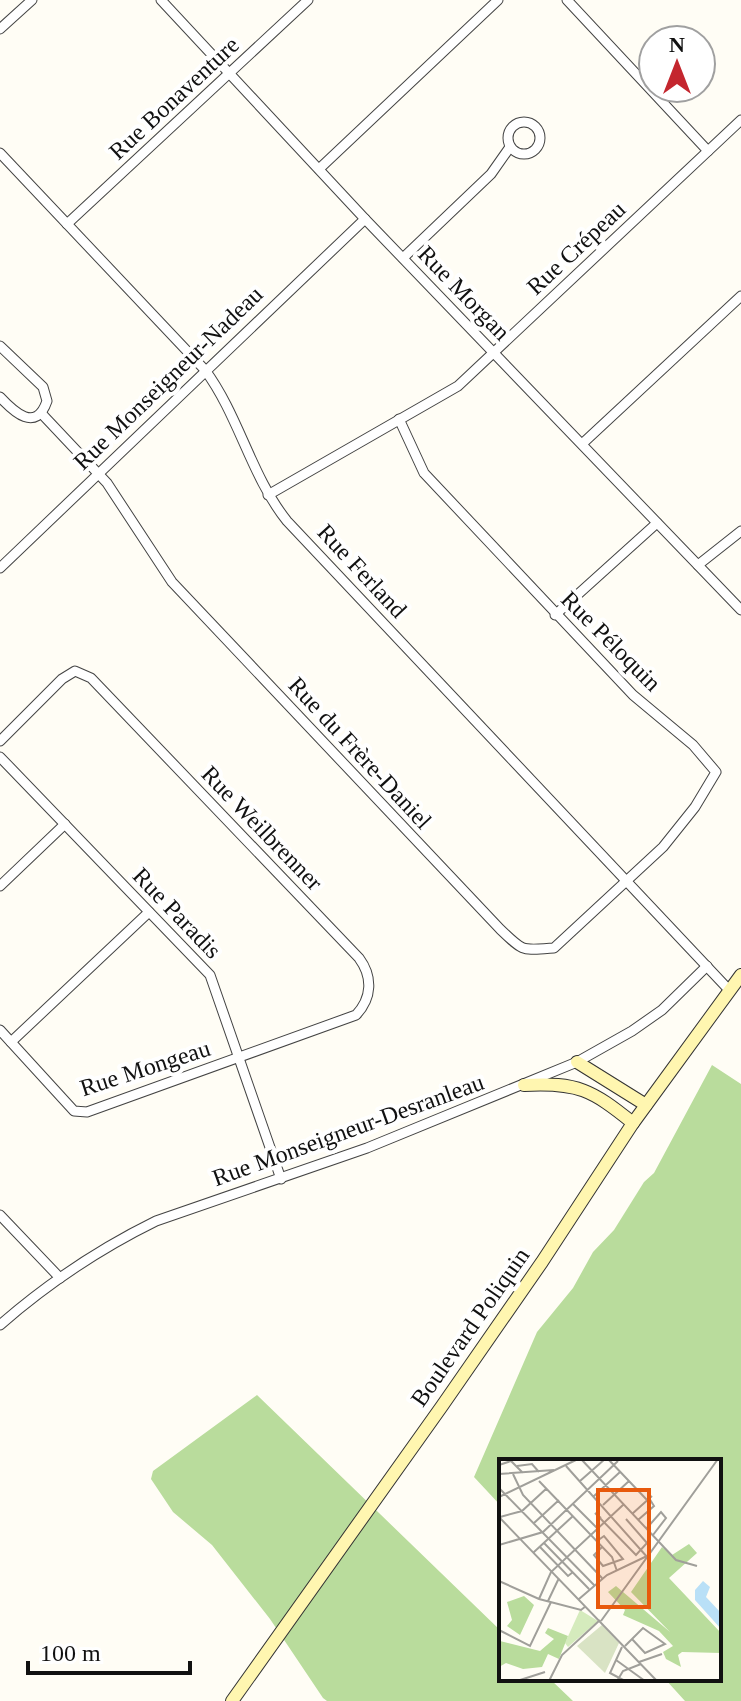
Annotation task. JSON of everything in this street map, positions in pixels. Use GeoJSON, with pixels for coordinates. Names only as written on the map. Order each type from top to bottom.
{"type":"FeatureCollection","features":[{"type":"Feature","properties":{"kind":"street"},"geometry":{"type":"LineString","coordinates":[[0,29],[32,0]]}},
{"type":"Feature","properties":{"kind":"street","name":"Rue Morgan"},"geometry":{"type":"LineString","coordinates":[[161,0],[365,219],[741,610]]}},
{"type":"Feature","properties":{"kind":"street","name":"Rue Bonaventure"},"geometry":{"type":"LineString","coordinates":[[67,224],[308,0]]}},
{"type":"Feature","properties":{"kind":"street"},"geometry":{"type":"LineString","coordinates":[[319,169],[498,0]]}},
{"type":"Feature","properties":{"kind":"street"},"geometry":{"type":"LineString","coordinates":[[567,0],[708,151]]}},
{"type":"Feature","properties":{"kind":"street","name":"Rue Crépeau"},"geometry":{"type":"LineString","coordinates":[[268,495],[458,386],[708,151],[739,126]]}},
{"type":"Feature","properties":{"kind":"street"},"geometry":{"type":"LineString","coordinates":[[403,258],[491,174],[510,147]]}},
{"type":"Feature","properties":{"kind":"street","name":"Rue Ferland"},"geometry":{"type":"LineString","coordinates":[[0,153],[205,370],[221,391],[268,495],[287,521],[730,991]]}},
{"type":"Feature","properties":{"kind":"street","name":"Rue Monseigneur-Nadeau"},"geometry":{"type":"LineString","coordinates":[[0,568],[365,219]]}},
{"type":"Feature","properties":{"kind":"street"},"geometry":{"type":"LineString","coordinates":[[582,444],[741,296]]}},
{"type":"Feature","properties":{"kind":"street"},"geometry":{"type":"LineString","coordinates":[[0,346],[43,387],[47,401],[41,413],[28,418],[19,415],[0,397]]}},
{"type":"Feature","properties":{"kind":"street","name":"Rue du Frère-Daniel"},"geometry":{"type":"LineString","coordinates":[[41,413],[99,473],[141,531],[172,582],[195,608],[519,948],[530,951],[554,948],[627,883]]}},
{"type":"Feature","properties":{"kind":"street","name":"Rue Péloquin"},"geometry":{"type":"LineString","coordinates":[[399,419],[424,473],[633,695],[703,754],[716,772],[671,839],[627,883]]}},
{"type":"Feature","properties":{"kind":"street"},"geometry":{"type":"LineString","coordinates":[[555,615],[657,523]]}},
{"type":"Feature","properties":{"kind":"street"},"geometry":{"type":"LineString","coordinates":[[698,565],[741,531]]}},
{"type":"Feature","properties":{"kind":"street","name":"Rue Weilbrenner"},"geometry":{"type":"LineString","coordinates":[[0,741],[62,679],[75,671],[91,678],[367,969],[370,987],[366,1005],[356,1015],[241,1058]]}},
{"type":"Feature","properties":{"kind":"street","name":"Rue Paradis"},"geometry":{"type":"LineString","coordinates":[[0,757],[210,975],[281,1179]]}},
{"type":"Feature","properties":{"kind":"street"},"geometry":{"type":"LineString","coordinates":[[0,886],[65,824]]}},
{"type":"Feature","properties":{"kind":"street"},"geometry":{"type":"LineString","coordinates":[[11,1042],[149,912]]}},
{"type":"Feature","properties":{"kind":"street","name":"Rue Monseigneur-Desranleau"},"geometry":{"type":"LineString","coordinates":[[0,1325],[60,1278],[127,1235],[156,1221],[367,1148],[577,1062],[662,1010],[707,966]]}},
{"type":"Feature","properties":{"kind":"street","name":"Boulevard Poliquin"},"geometry":{"type":"LineString","coordinates":[[232,1701],[434,1418],[633,1123],[741,975]]}},
{"type":"Feature","properties":{"kind":"street","name":"Rue Mongeau"},"geometry":{"type":"LineString","coordinates":[[0,1030],[74,1111],[87,1112],[241,1058]]}},
{"type":"Feature","properties":{"kind":"street"},"geometry":{"type":"LineString","coordinates":[[577,1062],[594,1094]]}},
{"type":"Feature","properties":{"kind":"street"},"geometry":{"type":"LineString","coordinates":[[577,1062],[646,1105]]}},
{"type":"Feature","properties":{"kind":"street"},"geometry":{"type":"LineString","coordinates":[[524,1085],[562,1084],[594,1094],[633,1123]]}},
{"type":"Feature","properties":{"kind":"street"},"geometry":{"type":"LineString","coordinates":[[0,1215],[60,1278]]}},
{"type":"Feature","properties":{"kind":"green space"},"geometry":{"type":"Polygon","coordinates":[[[712,1065],[741,1084],[741,1701],[685,1701],[667,1681],[721,1681],[721,1459],[499,1459],[499,1504],[474,1477],[537,1332],[573,1288],[593,1252],[614,1230],[644,1182],[654,1173],[712,1065]]]}},
{"type":"Feature","properties":{"kind":"green space"},"geometry":{"type":"Polygon","coordinates":[[[257,1395],[499,1629],[499,1681],[552,1681],[573,1701],[327,1701],[270,1619],[212,1545],[173,1512],[151,1479],[153,1471],[257,1395]]]}}]}
